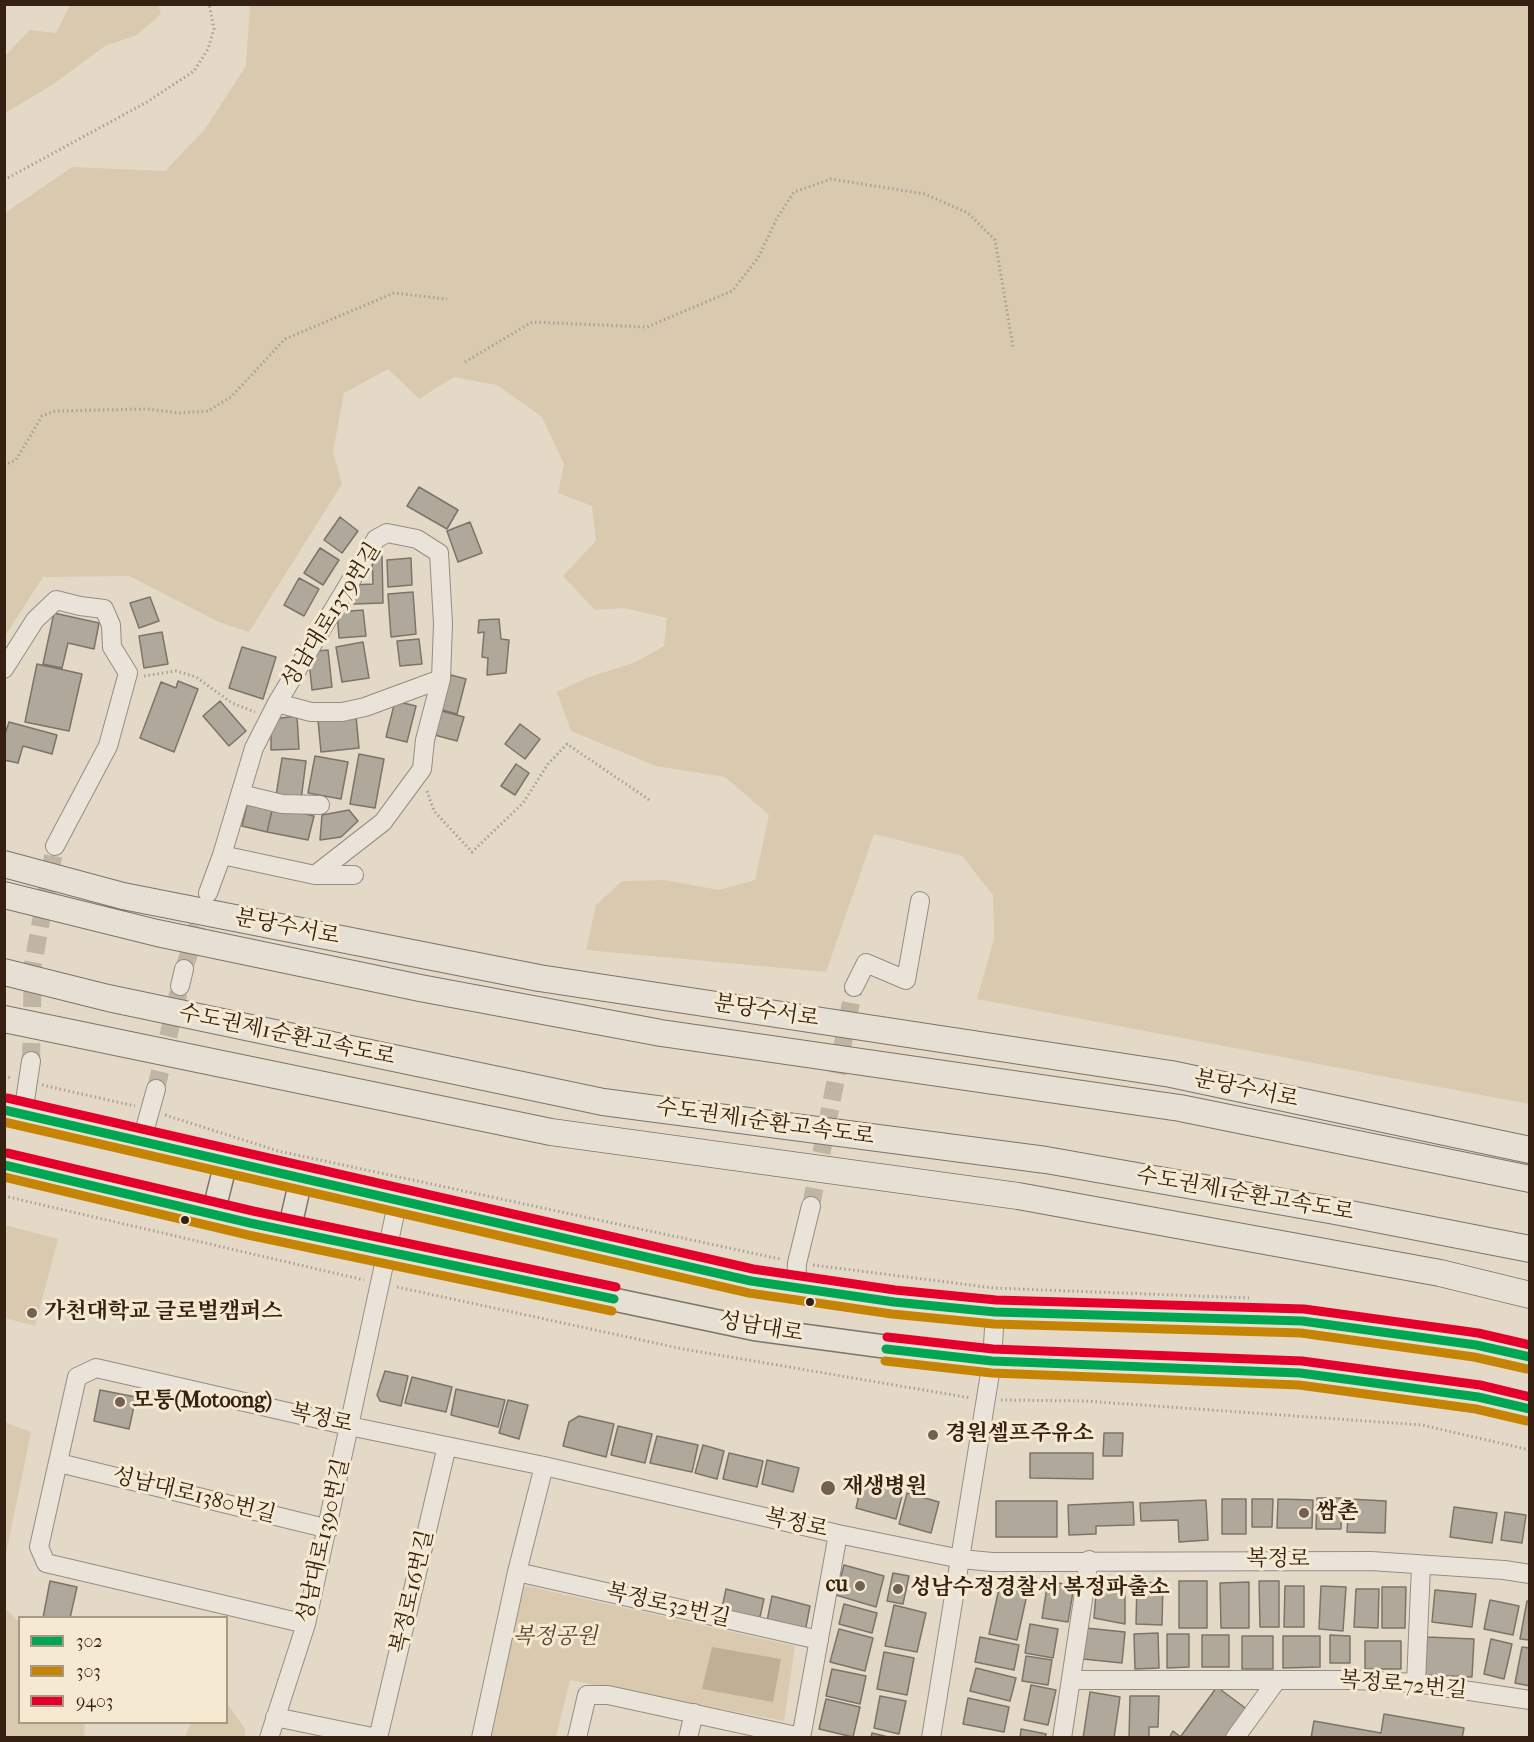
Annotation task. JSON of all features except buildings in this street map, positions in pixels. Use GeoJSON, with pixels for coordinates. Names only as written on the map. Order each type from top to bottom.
{"type":"FeatureCollection","features":[{"type":"Feature","properties":{"kind":"highway","name":"분당수서로"},"geometry":{"type":"LineString","coordinates":[[4,864],[123,896],[539,978],[1171,1074],[1530,1150]]}},
{"type":"Feature","properties":{"kind":"highway","name":"분당수서로"},"geometry":{"type":"LineString","coordinates":[[4,895],[157,933],[420,988],[661,1033],[1180,1108],[1530,1179]]}},
{"type":"Feature","properties":{"kind":"highway","name":"수도권제1순환고속도로"},"geometry":{"type":"LineString","coordinates":[[4,972],[108,998],[603,1102],[1046,1160],[1335,1211],[1530,1249]]}},
{"type":"Feature","properties":{"kind":"highway","name":"수도권제1순환고속도로"},"geometry":{"type":"LineString","coordinates":[[4,1019],[551,1132],[1017,1196],[1440,1273],[1530,1295]]}},
{"type":"Feature","properties":{"kind":"main road","name":"성남대로"},"geometry":{"type":"LineString","coordinates":[[14,1112],[750,1281],[894,1302],[996,1312],[1302,1321],[1476,1345],[1530,1357]]}},
{"type":"Feature","properties":{"kind":"main road"},"geometry":{"type":"LineString","coordinates":[[213,1214],[226,1162]]}},
{"type":"Feature","properties":{"kind":"main road","name":"성남대로"},"geometry":{"type":"LineString","coordinates":[[4,1166],[289,1231],[754,1329],[992,1361],[1300,1372],[1478,1396],[1530,1409]]}},
{"type":"Feature","properties":{"kind":"main road"},"geometry":{"type":"LineString","coordinates":[[289,1231],[301,1179]]}},
{"type":"Feature","properties":{"kind":"street","name":"성남대로1379번길"},"geometry":{"type":"LineString","coordinates":[[208,893],[222,855],[254,748],[273,710],[376,539],[387,533],[417,539],[439,553],[443,624],[441,679],[425,740],[422,769]]}},
{"type":"Feature","properties":{"kind":"street"},"geometry":{"type":"LineString","coordinates":[[4,669],[35,620],[56,600],[104,609],[111,625],[111,647],[128,673],[108,746],[55,846]]}},
{"type":"Feature","properties":{"kind":"street","name":"성남대로1379번길"},"geometry":{"type":"LineString","coordinates":[[273,710],[342,712],[365,707],[441,679]]}},
{"type":"Feature","properties":{"kind":"street"},"geometry":{"type":"LineString","coordinates":[[315,875],[384,822],[422,769]]}},
{"type":"Feature","properties":{"kind":"street"},"geometry":{"type":"LineString","coordinates":[[241,794],[282,804],[320,805]]}},
{"type":"Feature","properties":{"kind":"street"},"geometry":{"type":"LineString","coordinates":[[222,855],[315,875],[354,875]]}},
{"type":"Feature","properties":{"kind":"street"},"geometry":{"type":"LineString","coordinates":[[854,987],[866,963],[906,980],[920,901]]}},
{"type":"Feature","properties":{"kind":"street"},"geometry":{"type":"LineString","coordinates":[[4,962],[108,998]]}},
{"type":"Feature","properties":{"kind":"street"},"geometry":{"type":"LineString","coordinates":[[14,1112],[28,1082],[31,1061]]}},
{"type":"Feature","properties":{"kind":"street"},"geometry":{"type":"LineString","coordinates":[[141,1143],[156,1089]]}},
{"type":"Feature","properties":{"kind":"street","name":"성남대로1390번길"},"geometry":{"type":"LineString","coordinates":[[268,1737],[306,1624],[329,1529],[398,1200]]}},
{"type":"Feature","properties":{"kind":"street"},"geometry":{"type":"LineString","coordinates":[[796,1286],[797,1263],[811,1206]]}},
{"type":"Feature","properties":{"kind":"street"},"geometry":{"type":"LineString","coordinates":[[931,1737],[992,1361],[996,1312]]}},
{"type":"Feature","properties":{"kind":"street","name":"복정로"},"geometry":{"type":"LineString","coordinates":[[59,1463],[77,1377],[96,1368],[349,1426],[544,1466],[838,1534],[961,1559],[992,1562],[1371,1561],[1504,1570],[1530,1574]]}},
{"type":"Feature","properties":{"kind":"street","name":"복정로16번길"},"geometry":{"type":"LineString","coordinates":[[378,1737],[447,1446]]}},
{"type":"Feature","properties":{"kind":"street"},"geometry":{"type":"LineString","coordinates":[[59,1463],[39,1547],[46,1563],[306,1624]]}},
{"type":"Feature","properties":{"kind":"street","name":"성남대로1380번길"},"geometry":{"type":"LineString","coordinates":[[59,1463],[329,1529]]}},
{"type":"Feature","properties":{"kind":"street"},"geometry":{"type":"LineString","coordinates":[[481,1737],[517,1572],[544,1466]]}},
{"type":"Feature","properties":{"kind":"street"},"geometry":{"type":"LineString","coordinates":[[576,1737],[587,1695],[608,1695],[801,1737],[838,1534]]}},
{"type":"Feature","properties":{"kind":"street"},"geometry":{"type":"LineString","coordinates":[[1062,1737],[1089,1560]]}},
{"type":"Feature","properties":{"kind":"street"},"geometry":{"type":"LineString","coordinates":[[1416,1683],[1421,1566]]}},
{"type":"Feature","properties":{"kind":"street","name":"복정로32번길"},"geometry":{"type":"LineString","coordinates":[[517,1572],[819,1640]]}},
{"type":"Feature","properties":{"kind":"street","name":"복정로72번길"},"geometry":{"type":"LineString","coordinates":[[1072,1680],[1416,1683],[1530,1700]]}},
{"type":"Feature","properties":{"kind":"street"},"geometry":{"type":"LineString","coordinates":[[1235,1737],[1277,1680]]}},
{"type":"Feature","properties":{"kind":"street"},"geometry":{"type":"LineString","coordinates":[[688,1737],[694,1713]]}},
{"type":"Feature","properties":{"kind":"street"},"geometry":{"type":"LineString","coordinates":[[275,1717],[378,1737]]}},
{"type":"Feature","properties":{"kind":"path"},"geometry":{"type":"LineString","coordinates":[[4,180],[147,102],[194,71],[208,49],[214,29],[209,4]]}},
{"type":"Feature","properties":{"kind":"path"},"geometry":{"type":"LineString","coordinates":[[465,362],[532,322],[647,327],[732,291],[758,258],[777,218],[794,192],[831,179],[925,194],[968,213],[995,240],[1013,347]]}},
{"type":"Feature","properties":{"kind":"path"},"geometry":{"type":"LineString","coordinates":[[4,465],[16,460],[42,417],[55,411],[147,409],[179,414],[208,411],[231,397],[285,339],[394,293],[447,299]]}},
{"type":"Feature","properties":{"kind":"path"},"geometry":{"type":"LineString","coordinates":[[127,678],[176,671],[196,676],[232,703],[273,710]]}},
{"type":"Feature","properties":{"kind":"path"},"geometry":{"type":"LineString","coordinates":[[422,769],[434,811],[472,852],[523,803],[548,764],[567,744],[651,801]]}},
{"type":"Feature","properties":{"kind":"path"},"geometry":{"type":"LineString","coordinates":[[4,1076],[150,1110],[278,1151],[797,1263],[994,1288],[1250,1298]]}},
{"type":"Feature","properties":{"kind":"green space"},"geometry":{"type":"Polygon","coordinates":[[[70,5],[158,5],[161,14],[137,35],[105,46],[52,85],[5,113],[5,56],[30,30],[56,33],[70,5]]]}},
{"type":"Feature","properties":{"kind":"green space"},"geometry":{"type":"Polygon","coordinates":[[[250,5],[1529,5],[1529,1104],[977,999],[994,939],[993,895],[962,856],[874,834],[826,972],[586,950],[596,905],[622,881],[664,880],[719,890],[755,880],[769,815],[725,777],[656,766],[571,731],[557,692],[587,678],[636,662],[664,646],[667,618],[624,608],[595,610],[563,576],[596,541],[592,506],[558,493],[564,464],[542,417],[497,385],[454,377],[419,399],[388,369],[344,393],[333,452],[342,484],[249,632],[219,622],[129,576],[43,577],[5,636],[5,213],[72,167],[165,171],[205,129],[246,66],[250,5]]]}},
{"type":"Feature","properties":{"kind":"green space"},"geometry":{"type":"Polygon","coordinates":[[[5,1225],[58,1239],[35,1326],[5,1318],[5,1225]]]}},
{"type":"Feature","properties":{"kind":"green space"},"geometry":{"type":"Polygon","coordinates":[[[5,1422],[31,1432],[5,1559],[5,1422]]]}},
{"type":"Feature","properties":{"kind":"green space","name":"복정공원"},"geometry":{"type":"Polygon","coordinates":[[[522,1585],[795,1646],[784,1721],[570,1680],[556,1737],[486,1738],[522,1585]]]}},
{"type":"Feature","properties":{"kind":"green space"},"geometry":{"type":"Polygon","coordinates":[[[5,1608],[18,1621],[18,1724],[85,1724],[84,1737],[5,1737],[5,1608]]]}},
{"type":"Feature","properties":{"kind":"green space"},"geometry":{"type":"Polygon","coordinates":[[[228,1704],[245,1729],[245,1737],[185,1737],[191,1724],[228,1724],[228,1704]]]}},
{"type":"Feature","properties":{"kind":"shaded area"},"geometry":{"type":"Polygon","coordinates":[[[712,1647],[781,1659],[773,1702],[702,1689],[712,1647]]]}},
{"type":"Feature","properties":{"kind":"tunnel"},"geometry":{"type":"LineString","coordinates":[[31,1061],[33,964],[55,846]]}},
{"type":"Feature","properties":{"kind":"tunnel"},"geometry":{"type":"LineString","coordinates":[[184,969],[205,902]]}},
{"type":"Feature","properties":{"kind":"tunnel"},"geometry":{"type":"LineString","coordinates":[[156,1089],[180,986]]}},
{"type":"Feature","properties":{"kind":"tunnel"},"geometry":{"type":"LineString","coordinates":[[811,1206],[854,987]]}},
{"type":"Feature","properties":{"kind":"transit line","name":"9403"},"geometry":{"type":"LineString","coordinates":[[7,1098],[753,1269],[895,1290],[996,1300],[1304,1309],[1478,1333],[1530,1345]]}},
{"type":"Feature","properties":{"kind":"transit line","name":"302"},"geometry":{"type":"LineString","coordinates":[[4,1110],[751,1281],[894,1302],[995,1312],[1302,1321],[1476,1345],[1530,1357]]}},
{"type":"Feature","properties":{"kind":"transit line","name":"303"},"geometry":{"type":"LineString","coordinates":[[4,1122],[749,1293],[892,1314],[994,1324],[1301,1333],[1474,1357],[1527,1369]]}},
{"type":"Feature","properties":{"kind":"transit line","name":"9403"},"geometry":{"type":"LineString","coordinates":[[7,1153],[253,1211],[616,1287]]}},
{"type":"Feature","properties":{"kind":"transit line","name":"302"},"geometry":{"type":"LineString","coordinates":[[4,1165],[250,1223],[614,1299]]}},
{"type":"Feature","properties":{"kind":"transit line","name":"303"},"geometry":{"type":"LineString","coordinates":[[4,1177],[248,1235],[612,1311]]}},
{"type":"Feature","properties":{"kind":"transit line","name":"9403"},"geometry":{"type":"LineString","coordinates":[[887,1337],[993,1349],[1302,1361],[1480,1385],[1530,1397]]}},
{"type":"Feature","properties":{"kind":"transit line","name":"302"},"geometry":{"type":"LineString","coordinates":[[886,1349],[992,1361],[1300,1373],[1478,1397],[1530,1409]]}},
{"type":"Feature","properties":{"kind":"transit line","name":"303"},"geometry":{"type":"LineString","coordinates":[[885,1361],[992,1373],[1299,1385],[1476,1409],[1527,1421]]}},
{"type":"Feature","properties":{"kind":"place","name":"가천대학교 글로벌캠퍼스"},"geometry":{"type":"Point","coordinates":[32,1313]}},
{"type":"Feature","properties":{"kind":"place","name":"모퉁(Motoong)"},"geometry":{"type":"Point","coordinates":[120,1402]}},
{"type":"Feature","properties":{"kind":"place","name":"경원셀프주유소"},"geometry":{"type":"Point","coordinates":[933,1435]}},
{"type":"Feature","properties":{"kind":"place","name":"재생병원"},"geometry":{"type":"Point","coordinates":[828,1488]}},
{"type":"Feature","properties":{"kind":"place","name":"쌈촌"},"geometry":{"type":"Point","coordinates":[1304,1513]}},
{"type":"Feature","properties":{"kind":"place","name":"cu"},"geometry":{"type":"Point","coordinates":[860,1586]}},
{"type":"Feature","properties":{"kind":"place","name":"성남수정경찰서 복정파출소"},"geometry":{"type":"Point","coordinates":[898,1589]}}]}
